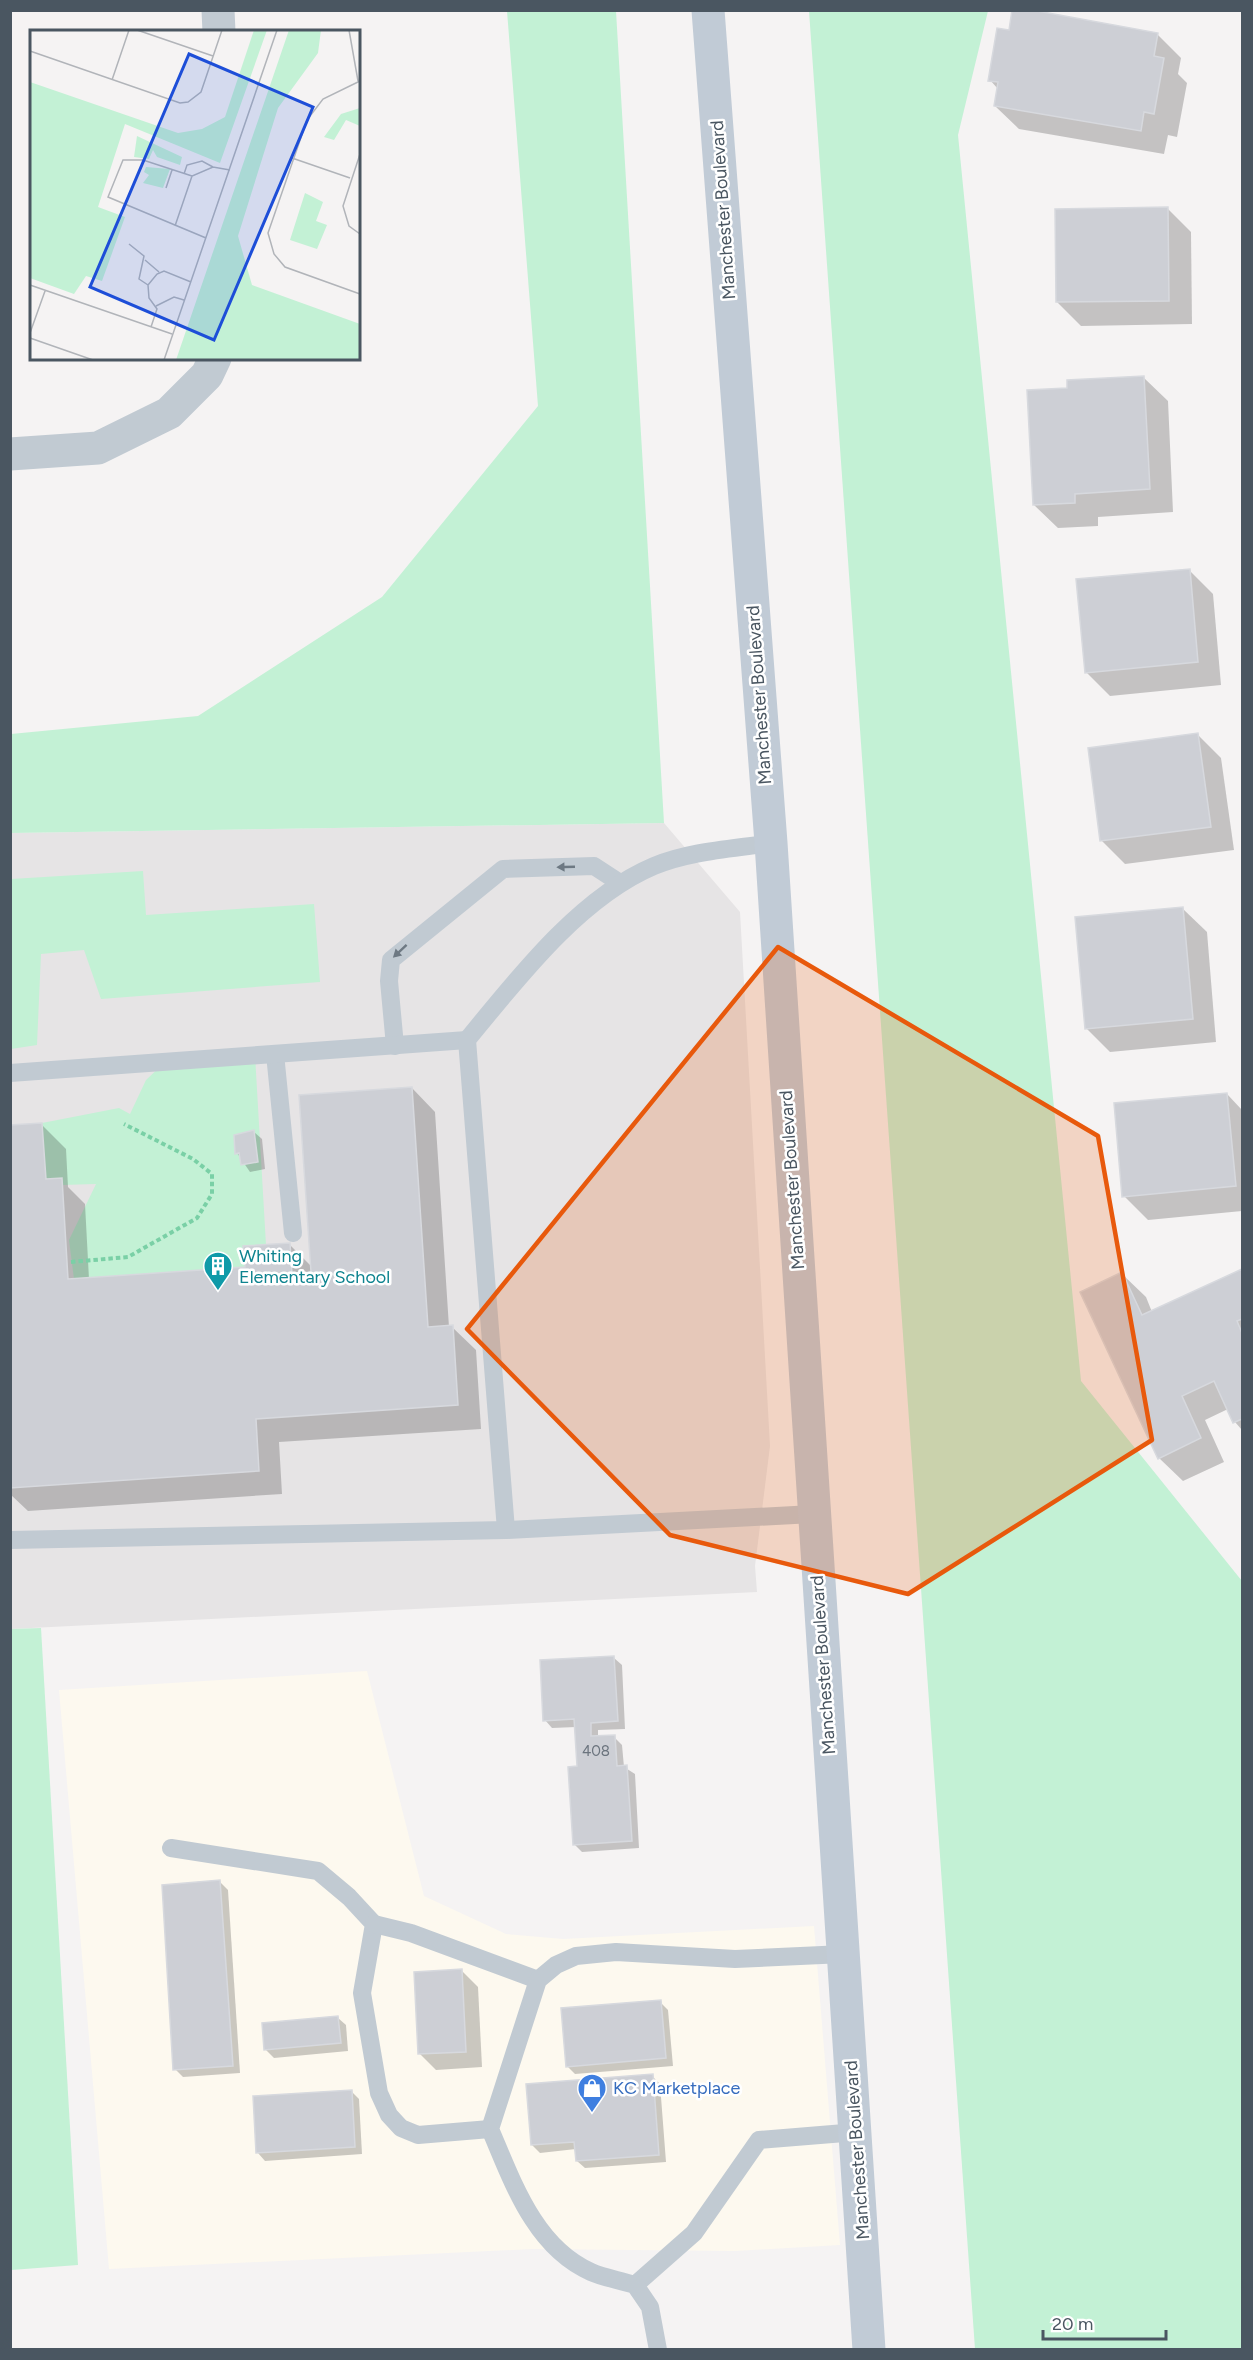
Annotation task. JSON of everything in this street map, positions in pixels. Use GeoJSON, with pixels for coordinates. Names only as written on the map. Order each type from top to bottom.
{"type":"FeatureCollection","features":[{"type":"Feature","properties":{"kind":"street"},"geometry":{"type":"LineString","coordinates":[[218,10],[219,30]]}},
{"type":"Feature","properties":{"kind":"street","name":"Manchester Boulevard"},"geometry":{"type":"LineString","coordinates":[[708,10],[771,843],[813,1514],[857,2132],[869,2349]]}},
{"type":"Feature","properties":{"kind":"street"},"geometry":{"type":"LineString","coordinates":[[10,454],[98,448],[169,413],[207,375],[214,360]]}},
{"type":"Feature","properties":{"kind":"lane"},"geometry":{"type":"LineString","coordinates":[[506,1530],[467,1040],[536,955],[620,883],[655,866],[695,854],[771,843]]}},
{"type":"Feature","properties":{"kind":"lane"},"geometry":{"type":"LineString","coordinates":[[395,1046],[389,981],[391,960],[503,869],[594,866],[620,883]]}},
{"type":"Feature","properties":{"kind":"lane"},"geometry":{"type":"LineString","coordinates":[[10,1073],[467,1040]]}},
{"type":"Feature","properties":{"kind":"lane"},"geometry":{"type":"LineString","coordinates":[[275,1054],[292,1233]]}},
{"type":"Feature","properties":{"kind":"lane"},"geometry":{"type":"LineString","coordinates":[[10,1540],[506,1530],[813,1514]]}},
{"type":"Feature","properties":{"kind":"lane"},"geometry":{"type":"LineString","coordinates":[[171,1848],[318,1871],[349,1897],[374,1924],[411,1933],[538,1980]]}},
{"type":"Feature","properties":{"kind":"lane"},"geometry":{"type":"LineString","coordinates":[[374,1924],[362,1992],[379,2093],[389,2115],[401,2128],[418,2135],[490,2128]]}},
{"type":"Feature","properties":{"kind":"lane"},"geometry":{"type":"LineString","coordinates":[[658,2349],[650,2307],[635,2285],[590,2272],[567,2257],[548,2238],[524,2206],[490,2128],[538,1980],[556,1965],[576,1956],[616,1952],[735,1959],[844,1954]]}},
{"type":"Feature","properties":{"kind":"lane"},"geometry":{"type":"LineString","coordinates":[[635,2285],[694,2233],[759,2140],[857,2132]]}},
{"type":"Feature","properties":{"kind":"path"},"geometry":{"type":"LineString","coordinates":[[71,1262],[128,1257],[197,1218],[212,1194],[212,1174],[193,1159],[124,1124]]}},
{"type":"Feature","properties":{"kind":"highlighted area"},"geometry":{"type":"Polygon","coordinates":[[[778,947],[1098,1136],[1152,1440],[908,1594],[670,1535],[467,1329],[778,947]]]}},
{"type":"Feature","properties":{"kind":"shaded area"},"geometry":{"type":"Polygon","coordinates":[[[664,823],[740,912],[770,1446],[755,1566],[757,1592],[11,1629],[11,833],[664,823]]]}},
{"type":"Feature","properties":{"kind":"shaded area"},"geometry":{"type":"Polygon","coordinates":[[[367,1671],[424,1896],[506,1934],[563,1939],[814,1926],[840,2245],[735,2251],[532,2249],[109,2269],[59,1690],[367,1671]]]}},
{"type":"Feature","properties":{"kind":"green space"},"geometry":{"type":"Polygon","coordinates":[[[507,11],[616,11],[664,823],[11,833],[11,734],[198,716],[382,597],[538,406],[507,11]]]}},
{"type":"Feature","properties":{"kind":"green space"},"geometry":{"type":"Polygon","coordinates":[[[809,11],[988,11],[958,135],[1081,1381],[1242,1581],[1242,2349],[975,2349],[809,11]]]}},
{"type":"Feature","properties":{"kind":"green space"},"geometry":{"type":"Polygon","coordinates":[[[143,871],[146,915],[314,904],[320,982],[101,999],[84,950],[41,954],[37,1045],[11,1049],[11,879],[143,871]]]}},
{"type":"Feature","properties":{"kind":"green space"},"geometry":{"type":"Polygon","coordinates":[[[255,1055],[266,1245],[243,1246],[245,1267],[74,1279],[69,1240],[96,1184],[62,1185],[46,1179],[42,1123],[119,1108],[130,1114],[146,1080],[165,1062],[255,1055]]]}},
{"type":"Feature","properties":{"kind":"green space"},"geometry":{"type":"Polygon","coordinates":[[[41,1628],[78,2265],[11,2270],[10,1629],[41,1628]]]}},
{"type":"Feature","properties":{"kind":"building"},"geometry":{"type":"Polygon","coordinates":[[[1012,10],[1032,10],[1158,33],[1154,56],[1164,58],[1154,114],[1144,112],[1141,131],[994,106],[998,82],[988,81],[997,28],[1009,30],[1012,10]]]}},
{"type":"Feature","properties":{"kind":"building"},"geometry":{"type":"Polygon","coordinates":[[[1168,207],[1169,301],[1056,302],[1055,209],[1168,207]]]}},
{"type":"Feature","properties":{"kind":"building"},"geometry":{"type":"Polygon","coordinates":[[[1144,376],[1150,489],[1075,494],[1075,503],[1033,505],[1027,390],[1067,388],[1067,380],[1144,376]]]}},
{"type":"Feature","properties":{"kind":"building"},"geometry":{"type":"Polygon","coordinates":[[[1190,569],[1198,662],[1085,673],[1076,579],[1190,569]]]}},
{"type":"Feature","properties":{"kind":"building"},"geometry":{"type":"Polygon","coordinates":[[[1198,733],[1211,827],[1100,841],[1088,748],[1198,733]]]}},
{"type":"Feature","properties":{"kind":"building"},"geometry":{"type":"Polygon","coordinates":[[[1183,907],[1193,1019],[1085,1029],[1075,917],[1183,907]]]}},
{"type":"Feature","properties":{"kind":"building","name":"Whiting Elementary School"},"geometry":{"type":"Polygon","coordinates":[[[412,1087],[428,1327],[453,1325],[458,1405],[256,1419],[259,1471],[10,1488],[10,1125],[42,1123],[46,1179],[62,1178],[68,1279],[245,1267],[243,1246],[290,1243],[292,1274],[311,1272],[299,1095],[412,1087]]]}},
{"type":"Feature","properties":{"kind":"building"},"geometry":{"type":"Polygon","coordinates":[[[1227,1093],[1236,1186],[1122,1197],[1114,1103],[1227,1093]]]}},
{"type":"Feature","properties":{"kind":"building"},"geometry":{"type":"Polygon","coordinates":[[[254,1130],[258,1162],[241,1165],[239,1153],[235,1154],[234,1135],[254,1130]]]}},
{"type":"Feature","properties":{"kind":"building"},"geometry":{"type":"Polygon","coordinates":[[[1242,1269],[1242,1319],[1237,1321],[1242,1333],[1242,1419],[1233,1423],[1214,1381],[1182,1396],[1201,1438],[1158,1459],[1080,1292],[1122,1272],[1142,1315],[1242,1269]]]}},
{"type":"Feature","properties":{"kind":"building"},"geometry":{"type":"Polygon","coordinates":[[[614,1656],[618,1721],[591,1723],[591,1736],[615,1735],[617,1766],[627,1765],[632,1841],[573,1845],[568,1767],[577,1766],[574,1719],[543,1721],[540,1660],[614,1656]]]}},
{"type":"Feature","properties":{"kind":"building"},"geometry":{"type":"Polygon","coordinates":[[[220,1880],[233,2066],[173,2070],[162,1885],[220,1880]]]}},
{"type":"Feature","properties":{"kind":"building"},"geometry":{"type":"Polygon","coordinates":[[[462,1969],[466,2052],[418,2054],[414,1972],[462,1969]]]}},
{"type":"Feature","properties":{"kind":"building"},"geometry":{"type":"Polygon","coordinates":[[[661,2000],[666,2058],[566,2067],[561,2008],[661,2000]]]}},
{"type":"Feature","properties":{"kind":"building"},"geometry":{"type":"Polygon","coordinates":[[[338,2016],[341,2043],[264,2050],[262,2023],[338,2016]]]}},
{"type":"Feature","properties":{"kind":"building","name":"KC Marketplace"},"geometry":{"type":"Polygon","coordinates":[[[653,2074],[659,2155],[576,2161],[574,2142],[531,2145],[526,2084],[653,2074]]]}},
{"type":"Feature","properties":{"kind":"building"},"geometry":{"type":"Polygon","coordinates":[[[352,2090],[355,2147],[256,2153],[253,2096],[352,2090]]]}},
{"type":"Feature","properties":{"kind":"place","name":"Whiting Elementary School"},"geometry":{"type":"Point","coordinates":[218,1292]}},
{"type":"Feature","properties":{"kind":"place","name":"KC Marketplace"},"geometry":{"type":"Point","coordinates":[592,2114]}}]}
